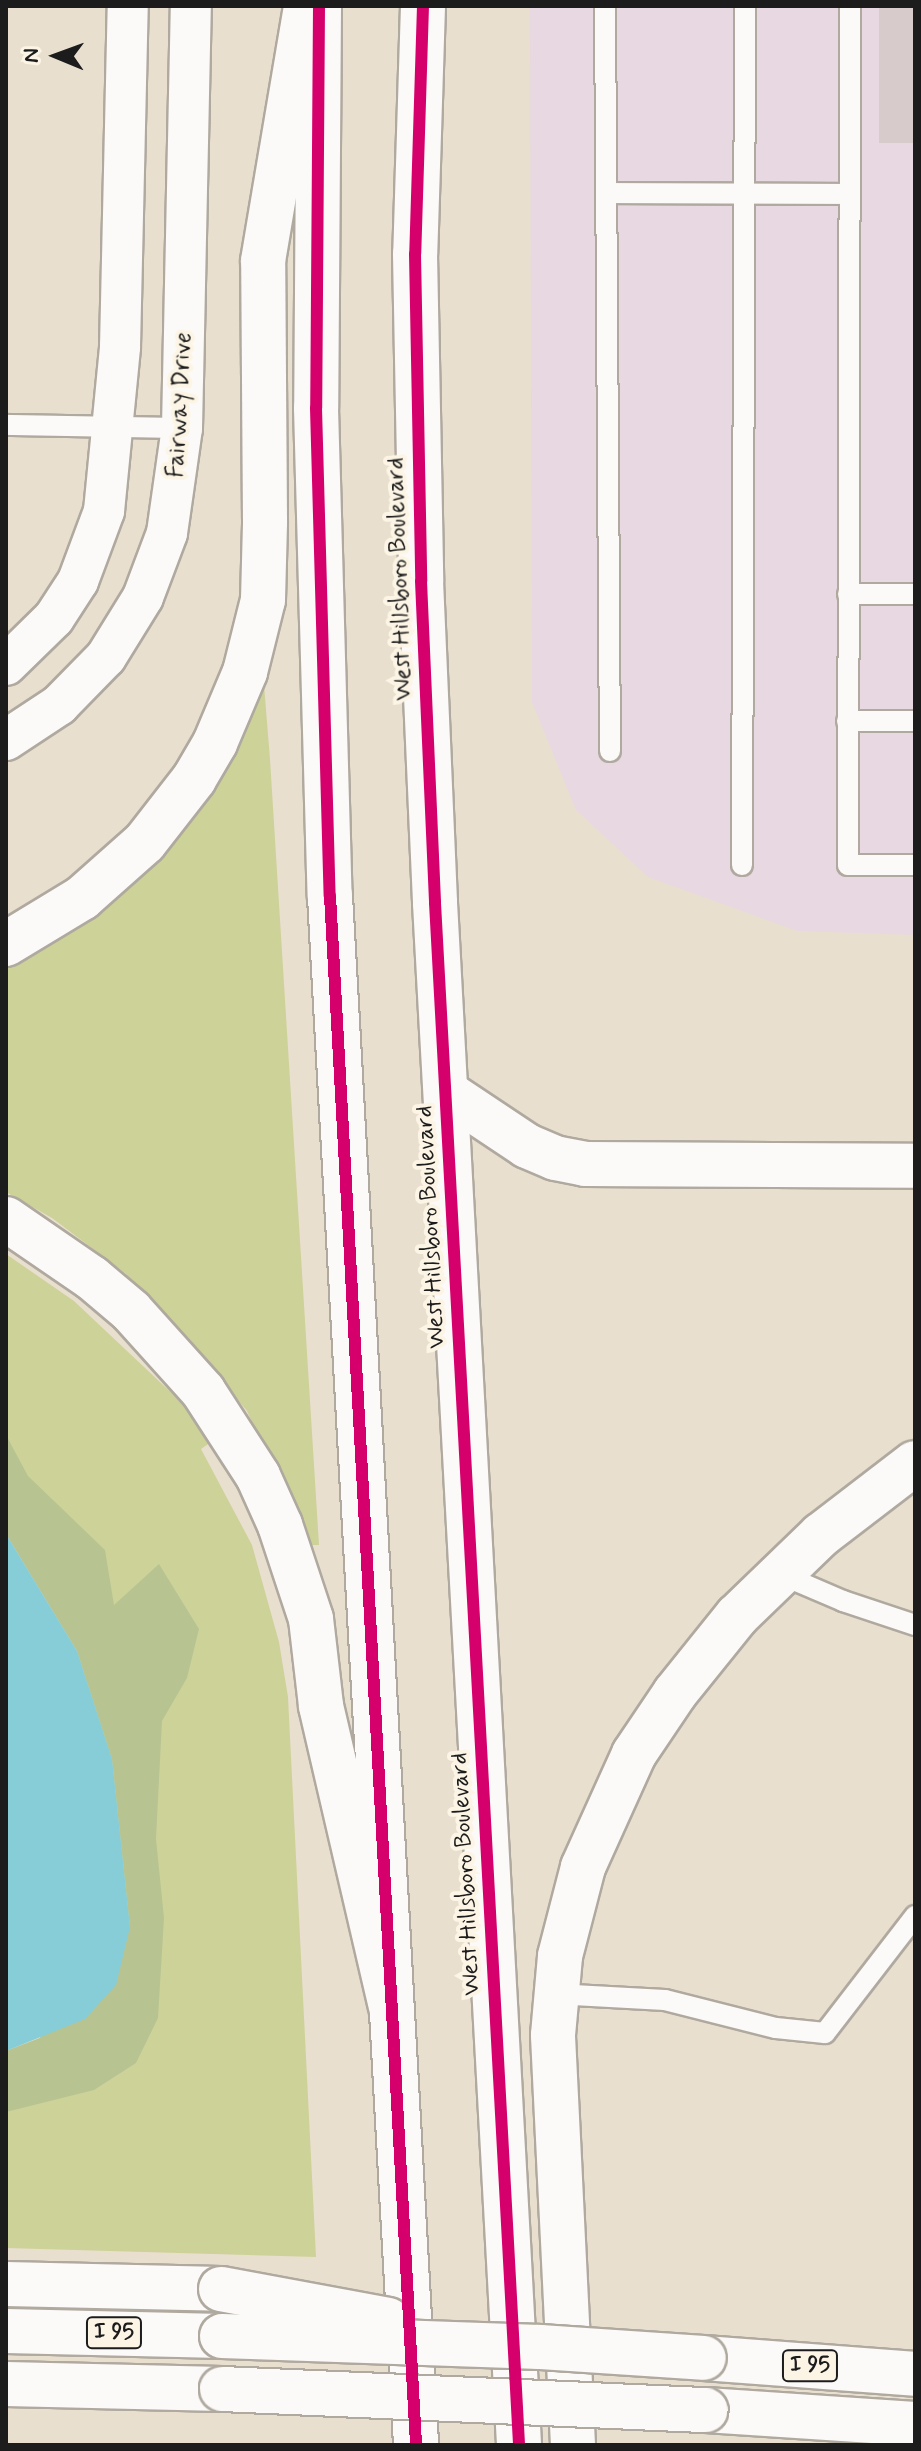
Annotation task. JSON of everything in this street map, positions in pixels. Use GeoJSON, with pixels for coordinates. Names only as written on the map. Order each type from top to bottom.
{"type":"FeatureCollection","features":[{"type":"Feature","properties":{"kind":"main road"},"geometry":{"type":"LineString","coordinates":[[6,944],[82,898],[145,842],[194,779],[215,743],[245,672],[263,600],[263,261],[306,6]]}},
{"type":"Feature","properties":{"kind":"main road"},"geometry":{"type":"LineString","coordinates":[[319,6],[316,408],[328,851],[416,2445]]}},
{"type":"Feature","properties":{"kind":"main road","name":"West Hillsboro Boulevard"},"geometry":{"type":"LineString","coordinates":[[423,6],[415,254],[416,416],[435,903],[519,2445]]}},
{"type":"Feature","properties":{"kind":"main road"},"geometry":{"type":"LineString","coordinates":[[446,1092],[527,1146],[555,1158],[585,1164],[915,1166]]}},
{"type":"Feature","properties":{"kind":"main road"},"geometry":{"type":"LineString","coordinates":[[6,1219],[92,1278],[131,1311],[203,1391],[258,1476],[280,1525],[311,1619],[321,1706],[391,2006]]}},
{"type":"Feature","properties":{"kind":"main road"},"geometry":{"type":"LineString","coordinates":[[573,2445],[553,2083],[555,1994],[570,1909],[583,1867],[616,1787],[675,1693],[737,1616],[778,1573],[867,1497],[915,1463]]}},
{"type":"Feature","properties":{"kind":"main road"},"geometry":{"type":"LineString","coordinates":[[6,2284],[221,2289],[540,2347]]}},
{"type":"Feature","properties":{"kind":"main road","name":"I 95"},"geometry":{"type":"LineString","coordinates":[[6,2331],[540,2347],[915,2374]]}},
{"type":"Feature","properties":{"kind":"main road"},"geometry":{"type":"LineString","coordinates":[[6,2384],[222,2389],[706,2410],[915,2424]]}},
{"type":"Feature","properties":{"kind":"street"},"geometry":{"type":"LineString","coordinates":[[6,665],[54,618],[78,581],[104,511],[114,427],[125,196],[128,6]]}},
{"type":"Feature","properties":{"kind":"street","name":"Fairway Drive"},"geometry":{"type":"LineString","coordinates":[[6,740],[59,705],[106,657],[143,597],[167,533],[182,428],[191,6]]}},
{"type":"Feature","properties":{"kind":"lane"},"geometry":{"type":"LineString","coordinates":[[605,6],[610,751]]}},
{"type":"Feature","properties":{"kind":"lane"},"geometry":{"type":"LineString","coordinates":[[742,865],[745,6]]}},
{"type":"Feature","properties":{"kind":"lane"},"geometry":{"type":"LineString","coordinates":[[850,6],[848,865],[915,865]]}},
{"type":"Feature","properties":{"kind":"lane"},"geometry":{"type":"LineString","coordinates":[[606,193],[849,194]]}},
{"type":"Feature","properties":{"kind":"lane"},"geometry":{"type":"LineString","coordinates":[[6,425],[182,428]]}},
{"type":"Feature","properties":{"kind":"lane"},"geometry":{"type":"LineString","coordinates":[[848,594],[915,594]]}},
{"type":"Feature","properties":{"kind":"lane"},"geometry":{"type":"LineString","coordinates":[[847,721],[915,721]]}},
{"type":"Feature","properties":{"kind":"lane"},"geometry":{"type":"LineString","coordinates":[[778,1573],[843,1601],[915,1625]]}},
{"type":"Feature","properties":{"kind":"lane"},"geometry":{"type":"LineString","coordinates":[[555,1994],[665,2000],[776,2028],[825,2033],[915,1916]]}},
{"type":"Feature","properties":{"kind":"shaded area"},"geometry":{"type":"Polygon","coordinates":[[[530,6],[915,6],[915,935],[797,931],[648,877],[576,810],[532,702],[530,6]]]}},
{"type":"Feature","properties":{"kind":"green space"},"geometry":{"type":"Polygon","coordinates":[[[264,685],[319,1545],[305,1545],[247,1411],[185,1336],[125,1273],[52,1218],[6,1192],[6,965],[84,923],[138,879],[201,806],[238,747],[264,685]]]}},
{"type":"Feature","properties":{"kind":"green space"},"geometry":{"type":"Polygon","coordinates":[[[6,1254],[74,1301],[196,1416],[211,1442],[201,1449],[252,1545],[279,1642],[288,1697],[316,2257],[6,2248],[6,2051],[40,2038],[77,1651],[6,1534],[6,1254]]]}},
{"type":"Feature","properties":{"kind":"green space"},"geometry":{"type":"Polygon","coordinates":[[[6,1435],[28,1476],[105,1550],[114,1605],[159,1564],[199,1629],[187,1678],[162,1721],[156,1839],[164,1918],[158,2018],[136,2063],[94,2090],[6,2112],[6,2051],[40,2038],[130,1927],[112,1759],[77,1651],[6,1534],[6,1435]]]}},
{"type":"Feature","properties":{"kind":"water"},"geometry":{"type":"Polygon","coordinates":[[[6,1534],[77,1651],[112,1759],[130,1927],[116,1985],[85,2019],[6,2051],[6,1534]]]}},
{"type":"Feature","properties":{"kind":"building"},"geometry":{"type":"Polygon","coordinates":[[[879,6],[915,6],[915,143],[879,143],[879,6]]]}},
{"type":"Feature","properties":{"kind":"cycle path"},"geometry":{"type":"LineString","coordinates":[[319,6],[316,408],[330,896],[416,2445]]}},
{"type":"Feature","properties":{"kind":"cycle path"},"geometry":{"type":"LineString","coordinates":[[423,6],[415,254],[421,581],[435,903],[519,2445]]}}]}
